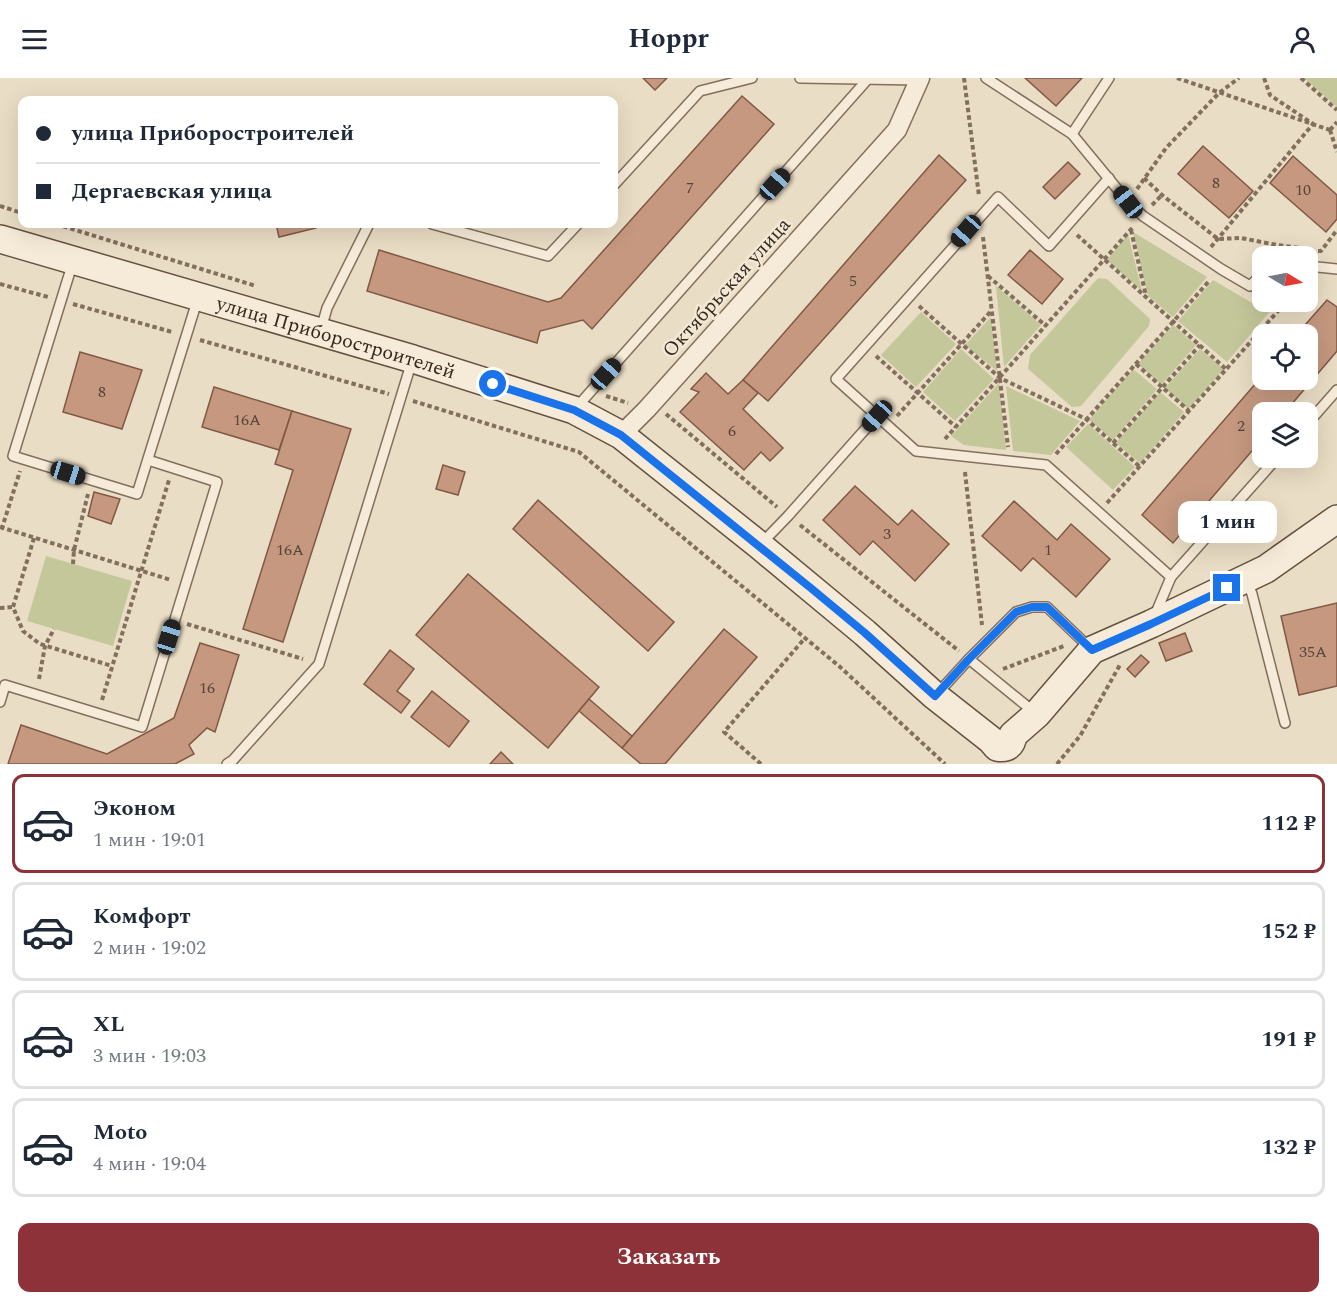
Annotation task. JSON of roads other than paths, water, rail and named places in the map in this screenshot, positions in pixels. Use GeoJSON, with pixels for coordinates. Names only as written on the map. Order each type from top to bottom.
{"type":"FeatureCollection","features":[{"type":"Feature","properties":{"kind":"street","name":"Октябрьская улица"},"geometry":{"type":"LineString","coordinates":[[621,435],[647,409],[897,130],[920,79]]}},
{"type":"Feature","properties":{"kind":"street","name":"улица Приборостроителей"},"geometry":{"type":"LineString","coordinates":[[0,239],[413,358],[574,410],[621,435],[865,633],[935,696],[1002,747]]}},
{"type":"Feature","properties":{"kind":"street"},"geometry":{"type":"LineString","coordinates":[[1002,747],[1037,714],[1087,645],[1151,624],[1266,569],[1337,519]]}},
{"type":"Feature","properties":{"kind":"lane"},"geometry":{"type":"LineString","coordinates":[[618,181],[700,91],[752,78]]}},
{"type":"Feature","properties":{"kind":"lane"},"geometry":{"type":"LineString","coordinates":[[801,78],[920,79]]}},
{"type":"Feature","properties":{"kind":"lane"},"geometry":{"type":"LineString","coordinates":[[986,78],[1072,135],[1128,202],[1143,216],[1221,269],[1250,286],[1252,284]]}},
{"type":"Feature","properties":{"kind":"lane"},"geometry":{"type":"LineString","coordinates":[[1072,135],[1109,78]]}},
{"type":"Feature","properties":{"kind":"lane"},"geometry":{"type":"LineString","coordinates":[[574,410],[867,80]]}},
{"type":"Feature","properties":{"kind":"lane"},"geometry":{"type":"LineString","coordinates":[[1109,178],[1049,246],[998,197],[836,379],[916,451],[1046,465],[1171,577]]}},
{"type":"Feature","properties":{"kind":"lane"},"geometry":{"type":"LineString","coordinates":[[321,332],[327,308],[367,228]]}},
{"type":"Feature","properties":{"kind":"lane"},"geometry":{"type":"LineString","coordinates":[[446,228],[548,256],[574,228]]}},
{"type":"Feature","properties":{"kind":"lane"},"geometry":{"type":"LineString","coordinates":[[73,260],[13,456],[137,494],[199,296]]}},
{"type":"Feature","properties":{"kind":"lane"},"geometry":{"type":"LineString","coordinates":[[1318,267],[1337,269]]}},
{"type":"Feature","properties":{"kind":"lane"},"geometry":{"type":"LineString","coordinates":[[227,764],[319,664],[413,358]]}},
{"type":"Feature","properties":{"kind":"lane"},"geometry":{"type":"LineString","coordinates":[[1318,412],[1337,390]]}},
{"type":"Feature","properties":{"kind":"lane"},"geometry":{"type":"LineString","coordinates":[[759,545],[788,516],[877,416]]}},
{"type":"Feature","properties":{"kind":"lane"},"geometry":{"type":"LineString","coordinates":[[0,702],[5,685],[142,727],[217,482],[148,460]]}},
{"type":"Feature","properties":{"kind":"lane"},"geometry":{"type":"LineString","coordinates":[[1151,624],[1171,577],[1268,468]]}},
{"type":"Feature","properties":{"kind":"lane"},"geometry":{"type":"LineString","coordinates":[[1246,579],[1252,594],[1285,723]]}},
{"type":"Feature","properties":{"kind":"lane"},"geometry":{"type":"LineString","coordinates":[[935,696],[1016,612],[1032,607],[1047,607],[1087,645]]}},
{"type":"Feature","properties":{"kind":"lane"},"geometry":{"type":"LineString","coordinates":[[969,659],[1037,714]]}}]}
